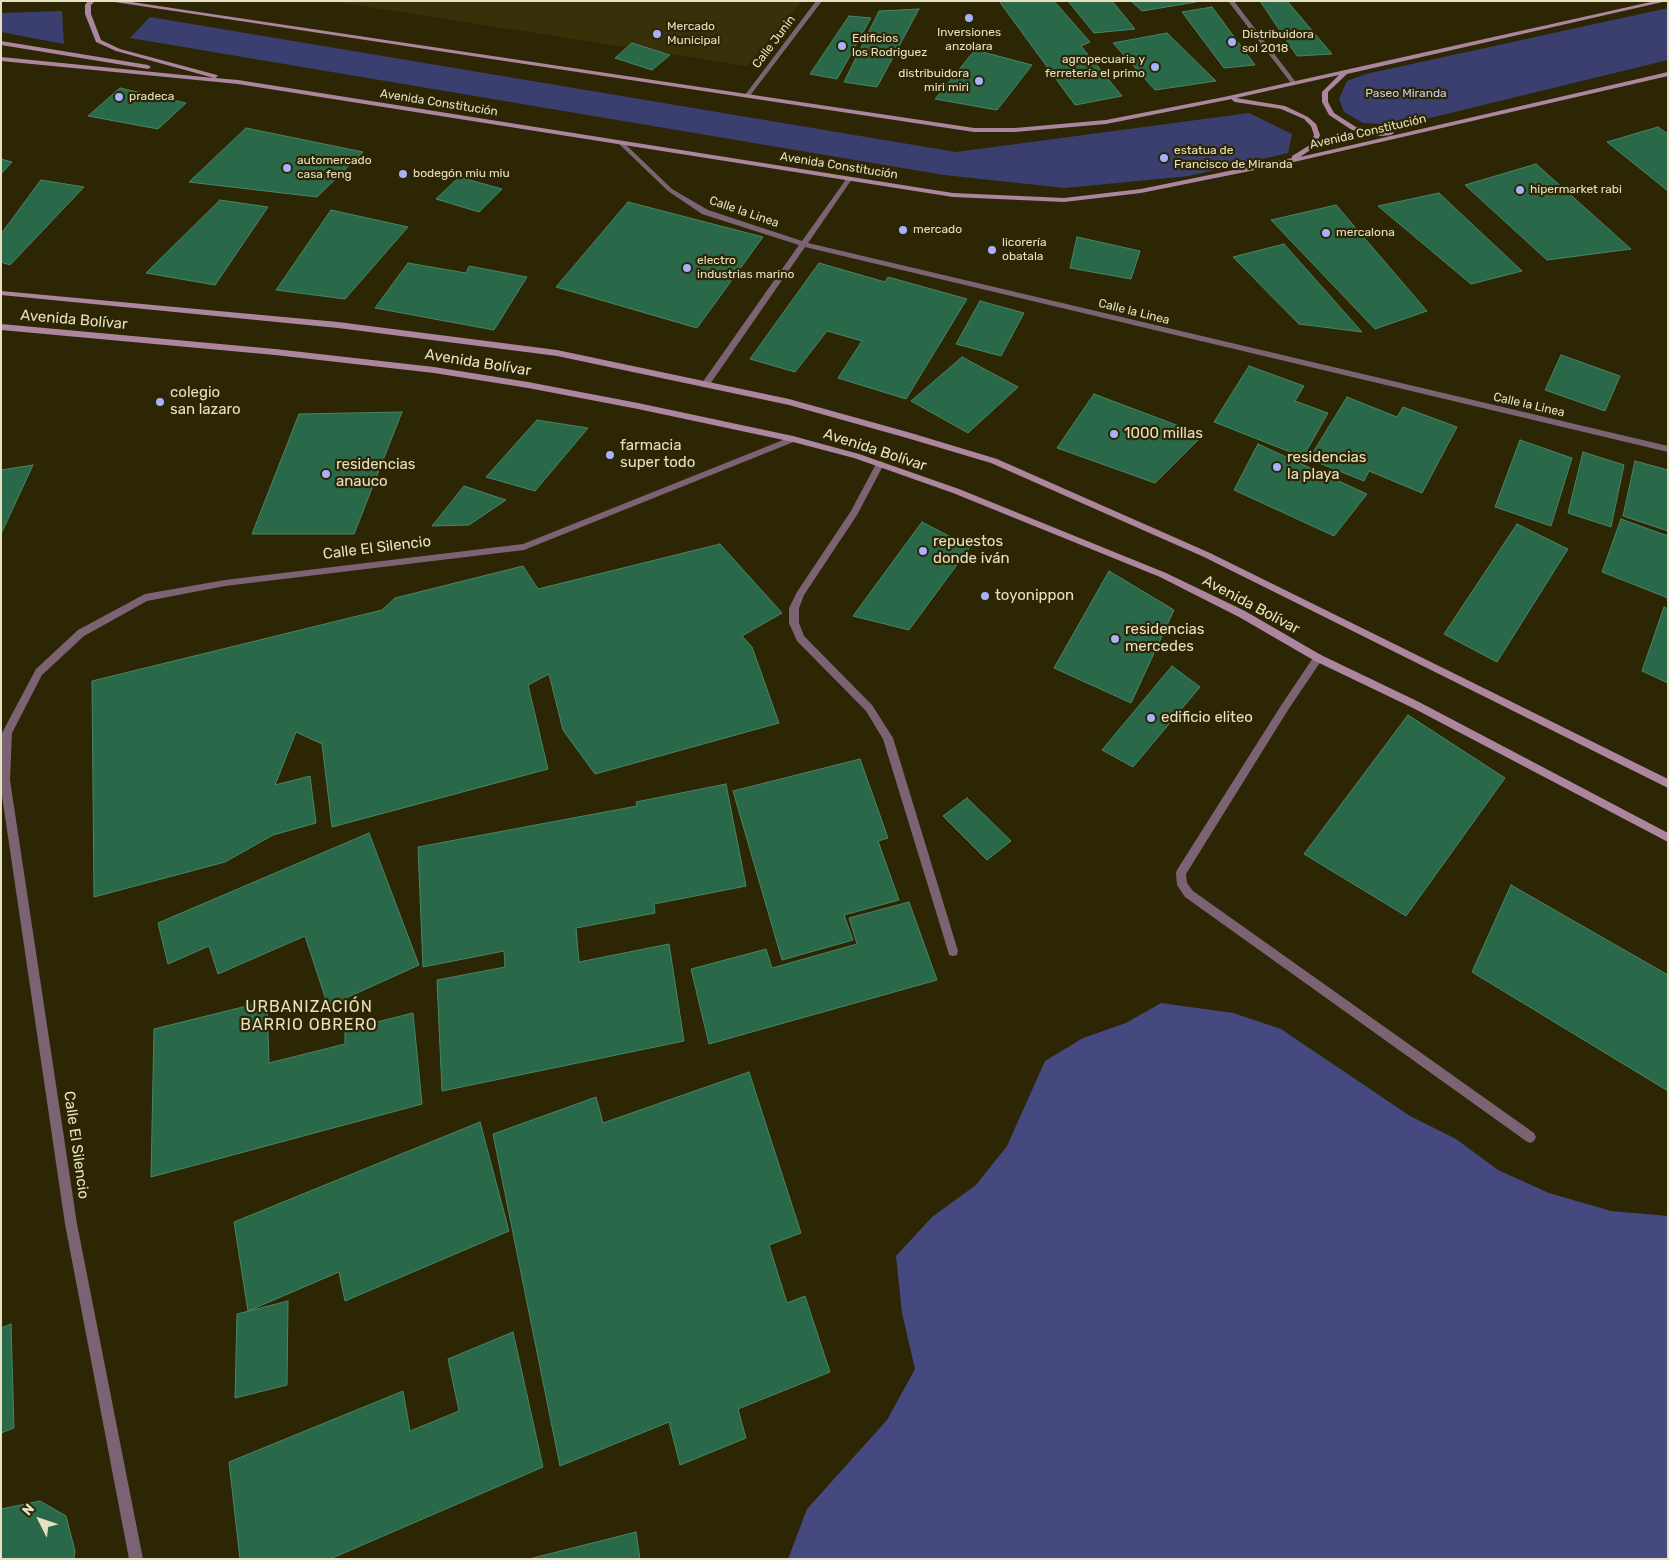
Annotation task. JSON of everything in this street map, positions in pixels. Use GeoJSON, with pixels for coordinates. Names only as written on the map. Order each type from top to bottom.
{"type":"FeatureCollection","features":[{"type":"Feature","properties":{"kind":"main road"},"geometry":{"type":"LineString","coordinates":[[92,1],[88,5],[90,23],[98,41],[103,44],[118,50],[238,82]]}},
{"type":"Feature","properties":{"kind":"main road"},"geometry":{"type":"LineString","coordinates":[[111,1],[974,130],[1015,130],[1106,122],[1224,99],[1292,82],[1347,72],[1664,1]]}},
{"type":"Feature","properties":{"kind":"main road"},"geometry":{"type":"LineString","coordinates":[[1,43],[238,82]]}},
{"type":"Feature","properties":{"kind":"main road","name":"Avenida Constitución"},"geometry":{"type":"LineString","coordinates":[[1,59],[238,82],[953,195],[1064,200],[1141,191],[1285,162],[1668,74]]}},
{"type":"Feature","properties":{"kind":"main road"},"geometry":{"type":"LineString","coordinates":[[1347,72],[1325,92],[1324,102],[1331,114],[1354,129],[1380,134],[1416,132]]}},
{"type":"Feature","properties":{"kind":"main road"},"geometry":{"type":"LineString","coordinates":[[1224,99],[1254,101],[1283,107],[1306,118],[1314,125],[1317,135],[1314,146],[1285,162]]}},
{"type":"Feature","properties":{"kind":"main road","name":"Avenida Bolívar"},"geometry":{"type":"LineString","coordinates":[[1,294],[338,325],[557,352],[789,402],[994,461],[1208,554],[1668,784]]}},
{"type":"Feature","properties":{"kind":"main road","name":"Avenida Bolívar"},"geometry":{"type":"LineString","coordinates":[[1,327],[275,352],[434,370],[620,402],[793,439],[880,464],[956,491],[1163,575],[1242,614],[1318,658],[1416,705],[1668,838]]}},
{"type":"Feature","properties":{"kind":"street","name":"Calle Junin"},"geometry":{"type":"LineString","coordinates":[[747,96],[819,1]]}},
{"type":"Feature","properties":{"kind":"street"},"geometry":{"type":"LineString","coordinates":[[1231,1],[1292,82]]}},
{"type":"Feature","properties":{"kind":"street","name":"Calle la Linea"},"geometry":{"type":"LineString","coordinates":[[621,143],[670,190],[705,212],[802,244],[1255,353],[1668,448]]}},
{"type":"Feature","properties":{"kind":"street"},"geometry":{"type":"LineString","coordinates":[[705,385],[802,244],[850,179]]}},
{"type":"Feature","properties":{"kind":"street","name":"Calle El Silencio"},"geometry":{"type":"LineString","coordinates":[[136,1559],[71,1224],[5,780],[4,732],[40,672],[81,633],[145,598],[225,583],[524,547],[793,439]]}},
{"type":"Feature","properties":{"kind":"street"},"geometry":{"type":"LineString","coordinates":[[880,464],[854,513],[800,594],[794,608],[794,623],[800,638],[863,701],[888,738],[953,951]]}},
{"type":"Feature","properties":{"kind":"street"},"geometry":{"type":"LineString","coordinates":[[1318,658],[1284,707],[1181,873],[1182,885],[1188,894],[1530,1137]]}},
{"type":"Feature","properties":{"kind":"shaded area","name":"Mercado Municipal"},"geometry":{"type":"Polygon","coordinates":[[[330,1],[803,1],[747,66],[330,1]]]}},
{"type":"Feature","properties":{"kind":"shaded area"},"geometry":{"type":"Polygon","coordinates":[[[1161,1003],[1233,1013],[1281,1029],[1410,1116],[1456,1139],[1498,1170],[1549,1193],[1611,1211],[1668,1216],[1668,1559],[788,1559],[807,1509],[887,1420],[915,1369],[902,1313],[896,1256],[932,1217],[976,1185],[1007,1146],[1045,1061],[1083,1038],[1126,1023],[1161,1003]]]}},
{"type":"Feature","properties":{"kind":"green space","name":"Paseo Miranda"},"geometry":{"type":"Polygon","coordinates":[[[1668,8],[1668,60],[1401,125],[1363,123],[1344,112],[1339,99],[1347,81],[1366,74],[1668,8]]]}},
{"type":"Feature","properties":{"kind":"green space"},"geometry":{"type":"Polygon","coordinates":[[[62,11],[64,44],[1,32],[1,13],[62,11]]]}},
{"type":"Feature","properties":{"kind":"green space"},"geometry":{"type":"Polygon","coordinates":[[[150,17],[956,152],[1249,113],[1292,134],[1288,153],[1189,176],[1065,188],[944,175],[130,38],[150,17]]]}},
{"type":"Feature","properties":{"kind":"building"},"geometry":{"type":"Polygon","coordinates":[[[999,1],[1054,1],[1090,42],[1081,46],[1122,96],[1075,105],[999,1]]]}},
{"type":"Feature","properties":{"kind":"building"},"geometry":{"type":"Polygon","coordinates":[[[1068,1],[1112,1],[1135,29],[1094,33],[1068,1]]]}},
{"type":"Feature","properties":{"kind":"building"},"geometry":{"type":"Polygon","coordinates":[[[1131,1],[1196,1],[1196,2],[1142,11],[1131,1]]]}},
{"type":"Feature","properties":{"kind":"building"},"geometry":{"type":"Polygon","coordinates":[[[1260,1],[1287,1],[1332,54],[1297,56],[1260,1]]]}},
{"type":"Feature","properties":{"kind":"building"},"geometry":{"type":"Polygon","coordinates":[[[1212,7],[1255,65],[1224,68],[1182,12],[1212,7]]]}},
{"type":"Feature","properties":{"kind":"building"},"geometry":{"type":"Polygon","coordinates":[[[919,9],[877,87],[844,82],[879,11],[919,9]]]}},
{"type":"Feature","properties":{"kind":"building","name":"Edificios los Rodriguez"},"geometry":{"type":"Polygon","coordinates":[[[849,16],[871,18],[837,79],[810,74],[849,16]]]}},
{"type":"Feature","properties":{"kind":"building"},"geometry":{"type":"Polygon","coordinates":[[[1167,33],[1216,81],[1155,90],[1113,43],[1167,33]]]}},
{"type":"Feature","properties":{"kind":"building"},"geometry":{"type":"Polygon","coordinates":[[[632,43],[670,55],[652,70],[615,58],[632,43]]]}},
{"type":"Feature","properties":{"kind":"building"},"geometry":{"type":"Polygon","coordinates":[[[975,50],[1032,65],[997,110],[935,99],[975,50]]]}},
{"type":"Feature","properties":{"kind":"building"},"geometry":{"type":"Polygon","coordinates":[[[120,88],[186,103],[158,129],[88,116],[120,88]]]}},
{"type":"Feature","properties":{"kind":"building"},"geometry":{"type":"Polygon","coordinates":[[[1658,127],[1668,134],[1668,191],[1607,142],[1658,127]]]}},
{"type":"Feature","properties":{"kind":"building"},"geometry":{"type":"Polygon","coordinates":[[[246,128],[363,152],[317,197],[189,182],[246,128]]]}},
{"type":"Feature","properties":{"kind":"building"},"geometry":{"type":"Polygon","coordinates":[[[1,159],[12,162],[1,174],[1,159]]]}},
{"type":"Feature","properties":{"kind":"building"},"geometry":{"type":"Polygon","coordinates":[[[1536,164],[1631,249],[1547,260],[1465,185],[1536,164]]]}},
{"type":"Feature","properties":{"kind":"building"},"geometry":{"type":"Polygon","coordinates":[[[459,177],[502,189],[479,212],[436,199],[459,177]]]}},
{"type":"Feature","properties":{"kind":"building"},"geometry":{"type":"Polygon","coordinates":[[[41,180],[84,187],[10,265],[1,262],[1,234],[41,180]]]}},
{"type":"Feature","properties":{"kind":"building"},"geometry":{"type":"Polygon","coordinates":[[[1439,193],[1522,271],[1471,284],[1378,206],[1439,193]]]}},
{"type":"Feature","properties":{"kind":"building"},"geometry":{"type":"Polygon","coordinates":[[[220,200],[268,207],[215,285],[146,273],[220,200]]]}},
{"type":"Feature","properties":{"kind":"building"},"geometry":{"type":"Polygon","coordinates":[[[628,202],[763,237],[697,328],[556,287],[628,202]]]}},
{"type":"Feature","properties":{"kind":"building"},"geometry":{"type":"Polygon","coordinates":[[[1336,205],[1427,311],[1375,329],[1271,220],[1336,205]]]}},
{"type":"Feature","properties":{"kind":"building"},"geometry":{"type":"Polygon","coordinates":[[[331,210],[408,227],[345,299],[276,290],[331,210]]]}},
{"type":"Feature","properties":{"kind":"building"},"geometry":{"type":"Polygon","coordinates":[[[1077,237],[1140,251],[1131,279],[1070,268],[1077,237]]]}},
{"type":"Feature","properties":{"kind":"building"},"geometry":{"type":"Polygon","coordinates":[[[1284,244],[1362,332],[1299,324],[1233,257],[1284,244]]]}},
{"type":"Feature","properties":{"kind":"building"},"geometry":{"type":"Polygon","coordinates":[[[408,263],[466,273],[469,266],[527,277],[494,330],[375,308],[408,263]]]}},
{"type":"Feature","properties":{"kind":"building"},"geometry":{"type":"Polygon","coordinates":[[[819,263],[885,282],[888,277],[967,299],[906,399],[838,378],[862,341],[827,331],[795,372],[750,359],[819,263]]]}},
{"type":"Feature","properties":{"kind":"building"},"geometry":{"type":"Polygon","coordinates":[[[980,301],[1024,313],[1001,356],[956,344],[980,301]]]}},
{"type":"Feature","properties":{"kind":"building"},"geometry":{"type":"Polygon","coordinates":[[[1561,355],[1620,376],[1605,411],[1545,390],[1561,355]]]}},
{"type":"Feature","properties":{"kind":"building"},"geometry":{"type":"Polygon","coordinates":[[[962,357],[1018,387],[968,433],[911,401],[962,357]]]}},
{"type":"Feature","properties":{"kind":"building"},"geometry":{"type":"Polygon","coordinates":[[[1249,366],[1304,386],[1295,401],[1328,413],[1303,457],[1214,422],[1249,366]]]}},
{"type":"Feature","properties":{"kind":"building"},"geometry":{"type":"Polygon","coordinates":[[[1094,394],[1203,435],[1155,483],[1057,448],[1094,394]]]}},
{"type":"Feature","properties":{"kind":"building"},"geometry":{"type":"Polygon","coordinates":[[[1347,397],[1397,417],[1403,407],[1457,427],[1422,493],[1369,471],[1364,481],[1309,459],[1347,397]]]}},
{"type":"Feature","properties":{"kind":"building","name":"residencias anauco"},"geometry":{"type":"Polygon","coordinates":[[[402,412],[354,534],[252,534],[299,414],[402,412]]]}},
{"type":"Feature","properties":{"kind":"building"},"geometry":{"type":"Polygon","coordinates":[[[537,420],[588,428],[535,491],[486,477],[537,420]]]}},
{"type":"Feature","properties":{"kind":"building"},"geometry":{"type":"Polygon","coordinates":[[[1520,440],[1572,458],[1551,526],[1495,507],[1520,440]]]}},
{"type":"Feature","properties":{"kind":"building","name":"residencias la playa"},"geometry":{"type":"Polygon","coordinates":[[[1258,444],[1367,494],[1334,536],[1234,490],[1258,444]]]}},
{"type":"Feature","properties":{"kind":"building"},"geometry":{"type":"Polygon","coordinates":[[[1583,452],[1624,465],[1611,527],[1568,513],[1583,452]]]}},
{"type":"Feature","properties":{"kind":"building"},"geometry":{"type":"Polygon","coordinates":[[[1635,461],[1668,470],[1668,531],[1623,516],[1635,461]]]}},
{"type":"Feature","properties":{"kind":"building"},"geometry":{"type":"Polygon","coordinates":[[[33,465],[1,534],[1,470],[33,465]]]}},
{"type":"Feature","properties":{"kind":"building"},"geometry":{"type":"Polygon","coordinates":[[[464,486],[506,500],[469,525],[432,526],[464,486]]]}},
{"type":"Feature","properties":{"kind":"building"},"geometry":{"type":"Polygon","coordinates":[[[1621,519],[1668,536],[1668,598],[1602,572],[1621,519]]]}},
{"type":"Feature","properties":{"kind":"building"},"geometry":{"type":"Polygon","coordinates":[[[922,522],[970,547],[909,630],[853,616],[922,522]]]}},
{"type":"Feature","properties":{"kind":"building"},"geometry":{"type":"Polygon","coordinates":[[[1517,524],[1568,549],[1497,662],[1444,634],[1517,524]]]}},
{"type":"Feature","properties":{"kind":"building"},"geometry":{"type":"Polygon","coordinates":[[[720,544],[782,613],[742,636],[752,647],[779,723],[595,774],[563,730],[549,674],[528,685],[548,769],[332,827],[322,744],[296,732],[275,785],[310,776],[316,823],[273,835],[225,862],[94,897],[92,681],[382,610],[395,598],[523,566],[538,589],[720,544]]]}},
{"type":"Feature","properties":{"kind":"building","name":"residencias mercedes"},"geometry":{"type":"Polygon","coordinates":[[[1109,571],[1174,610],[1131,703],[1054,668],[1109,571]]]}},
{"type":"Feature","properties":{"kind":"building"},"geometry":{"type":"Polygon","coordinates":[[[1664,607],[1668,609],[1668,683],[1642,671],[1664,607]]]}},
{"type":"Feature","properties":{"kind":"building","name":"edificio eliteo"},"geometry":{"type":"Polygon","coordinates":[[[1172,666],[1200,687],[1133,767],[1102,750],[1172,666]]]}},
{"type":"Feature","properties":{"kind":"building"},"geometry":{"type":"Polygon","coordinates":[[[1408,715],[1505,778],[1406,916],[1304,854],[1408,715]]]}},
{"type":"Feature","properties":{"kind":"building"},"geometry":{"type":"Polygon","coordinates":[[[860,759],[888,838],[878,841],[899,900],[844,915],[853,940],[782,960],[733,791],[860,759]]]}},
{"type":"Feature","properties":{"kind":"building"},"geometry":{"type":"Polygon","coordinates":[[[726,784],[746,886],[654,904],[655,913],[576,928],[579,962],[669,944],[684,1041],[442,1091],[437,980],[505,967],[504,951],[423,967],[418,847],[637,806],[636,802],[726,784]]]}},
{"type":"Feature","properties":{"kind":"building"},"geometry":{"type":"Polygon","coordinates":[[[967,798],[1011,841],[987,860],[943,816],[967,798]]]}},
{"type":"Feature","properties":{"kind":"building"},"geometry":{"type":"Polygon","coordinates":[[[369,833],[419,965],[328,1006],[305,936],[218,974],[209,946],[168,964],[158,923],[369,833]]]}},
{"type":"Feature","properties":{"kind":"building"},"geometry":{"type":"Polygon","coordinates":[[[1511,885],[1668,975],[1668,1091],[1472,972],[1511,885]]]}},
{"type":"Feature","properties":{"kind":"building"},"geometry":{"type":"Polygon","coordinates":[[[909,902],[937,980],[709,1044],[691,969],[766,949],[772,968],[857,944],[849,918],[909,902]]]}},
{"type":"Feature","properties":{"kind":"building"},"geometry":{"type":"Polygon","coordinates":[[[267,1001],[269,1063],[345,1044],[345,1030],[413,1013],[422,1104],[151,1177],[154,1029],[267,1001]]]}},
{"type":"Feature","properties":{"kind":"building"},"geometry":{"type":"Polygon","coordinates":[[[749,1072],[801,1233],[769,1245],[787,1303],[805,1296],[830,1372],[738,1409],[746,1438],[680,1465],[669,1422],[560,1466],[493,1134],[596,1097],[603,1123],[749,1072]]]}},
{"type":"Feature","properties":{"kind":"building"},"geometry":{"type":"Polygon","coordinates":[[[480,1122],[509,1231],[345,1301],[339,1272],[248,1311],[234,1222],[480,1122]]]}},
{"type":"Feature","properties":{"kind":"building"},"geometry":{"type":"Polygon","coordinates":[[[288,1301],[287,1385],[235,1398],[237,1314],[288,1301]]]}},
{"type":"Feature","properties":{"kind":"building"},"geometry":{"type":"Polygon","coordinates":[[[11,1324],[14,1428],[1,1433],[1,1328],[11,1324]]]}},
{"type":"Feature","properties":{"kind":"building"},"geometry":{"type":"Polygon","coordinates":[[[513,1332],[543,1467],[330,1559],[240,1559],[229,1462],[403,1391],[410,1431],[459,1411],[448,1359],[513,1332]]]}},
{"type":"Feature","properties":{"kind":"building"},"geometry":{"type":"Polygon","coordinates":[[[40,1501],[66,1516],[75,1551],[74,1559],[1,1559],[1,1509],[40,1501]]]}},
{"type":"Feature","properties":{"kind":"building"},"geometry":{"type":"Polygon","coordinates":[[[636,1532],[640,1559],[529,1559],[636,1532]]]}},
{"type":"Feature","properties":{"kind":"place","name":"Inversiones anzolara"},"geometry":{"type":"Point","coordinates":[969,18]}},
{"type":"Feature","properties":{"kind":"place","name":"Mercado Municipal"},"geometry":{"type":"Point","coordinates":[657,34]}},
{"type":"Feature","properties":{"kind":"place","name":"Distribuidora sol 2018"},"geometry":{"type":"Point","coordinates":[1232,42]}},
{"type":"Feature","properties":{"kind":"place","name":"Edificios los Rodriguez"},"geometry":{"type":"Point","coordinates":[842,46]}},
{"type":"Feature","properties":{"kind":"place","name":"agropecuaria y ferretería el primo"},"geometry":{"type":"Point","coordinates":[1155,67]}},
{"type":"Feature","properties":{"kind":"place","name":"distribuidora miri miri"},"geometry":{"type":"Point","coordinates":[979,81]}},
{"type":"Feature","properties":{"kind":"place","name":"pradeca"},"geometry":{"type":"Point","coordinates":[119,97]}},
{"type":"Feature","properties":{"kind":"place","name":"estatua de Francisco de Miranda"},"geometry":{"type":"Point","coordinates":[1164,158]}},
{"type":"Feature","properties":{"kind":"place","name":"automercado casa feng"},"geometry":{"type":"Point","coordinates":[287,168]}},
{"type":"Feature","properties":{"kind":"place","name":"bodegón miu miu"},"geometry":{"type":"Point","coordinates":[403,174]}},
{"type":"Feature","properties":{"kind":"place","name":"hipermarket rabi"},"geometry":{"type":"Point","coordinates":[1520,190]}},
{"type":"Feature","properties":{"kind":"place","name":"mercado"},"geometry":{"type":"Point","coordinates":[903,230]}},
{"type":"Feature","properties":{"kind":"place","name":"mercalona"},"geometry":{"type":"Point","coordinates":[1326,233]}},
{"type":"Feature","properties":{"kind":"place","name":"licorería obatala"},"geometry":{"type":"Point","coordinates":[992,250]}},
{"type":"Feature","properties":{"kind":"place","name":"electro industrias marino"},"geometry":{"type":"Point","coordinates":[687,268]}},
{"type":"Feature","properties":{"kind":"place","name":"colegio san lazaro"},"geometry":{"type":"Point","coordinates":[160,402]}},
{"type":"Feature","properties":{"kind":"place","name":"1000 millas"},"geometry":{"type":"Point","coordinates":[1114,434]}},
{"type":"Feature","properties":{"kind":"place","name":"farmacia super todo"},"geometry":{"type":"Point","coordinates":[610,455]}},
{"type":"Feature","properties":{"kind":"place","name":"residencias la playa"},"geometry":{"type":"Point","coordinates":[1277,467]}},
{"type":"Feature","properties":{"kind":"place","name":"residencias anauco"},"geometry":{"type":"Point","coordinates":[326,474]}},
{"type":"Feature","properties":{"kind":"place","name":"repuestos donde iván"},"geometry":{"type":"Point","coordinates":[923,551]}},
{"type":"Feature","properties":{"kind":"place","name":"toyonippon"},"geometry":{"type":"Point","coordinates":[985,596]}},
{"type":"Feature","properties":{"kind":"place","name":"residencias mercedes"},"geometry":{"type":"Point","coordinates":[1115,639]}},
{"type":"Feature","properties":{"kind":"place","name":"edificio eliteo"},"geometry":{"type":"Point","coordinates":[1151,718]}},
{"type":"Feature","properties":{"kind":"district","name":"URBANIZACIÓN BARRIO OBRERO"},"geometry":{"type":"Point","coordinates":[309,1016]}}]}
